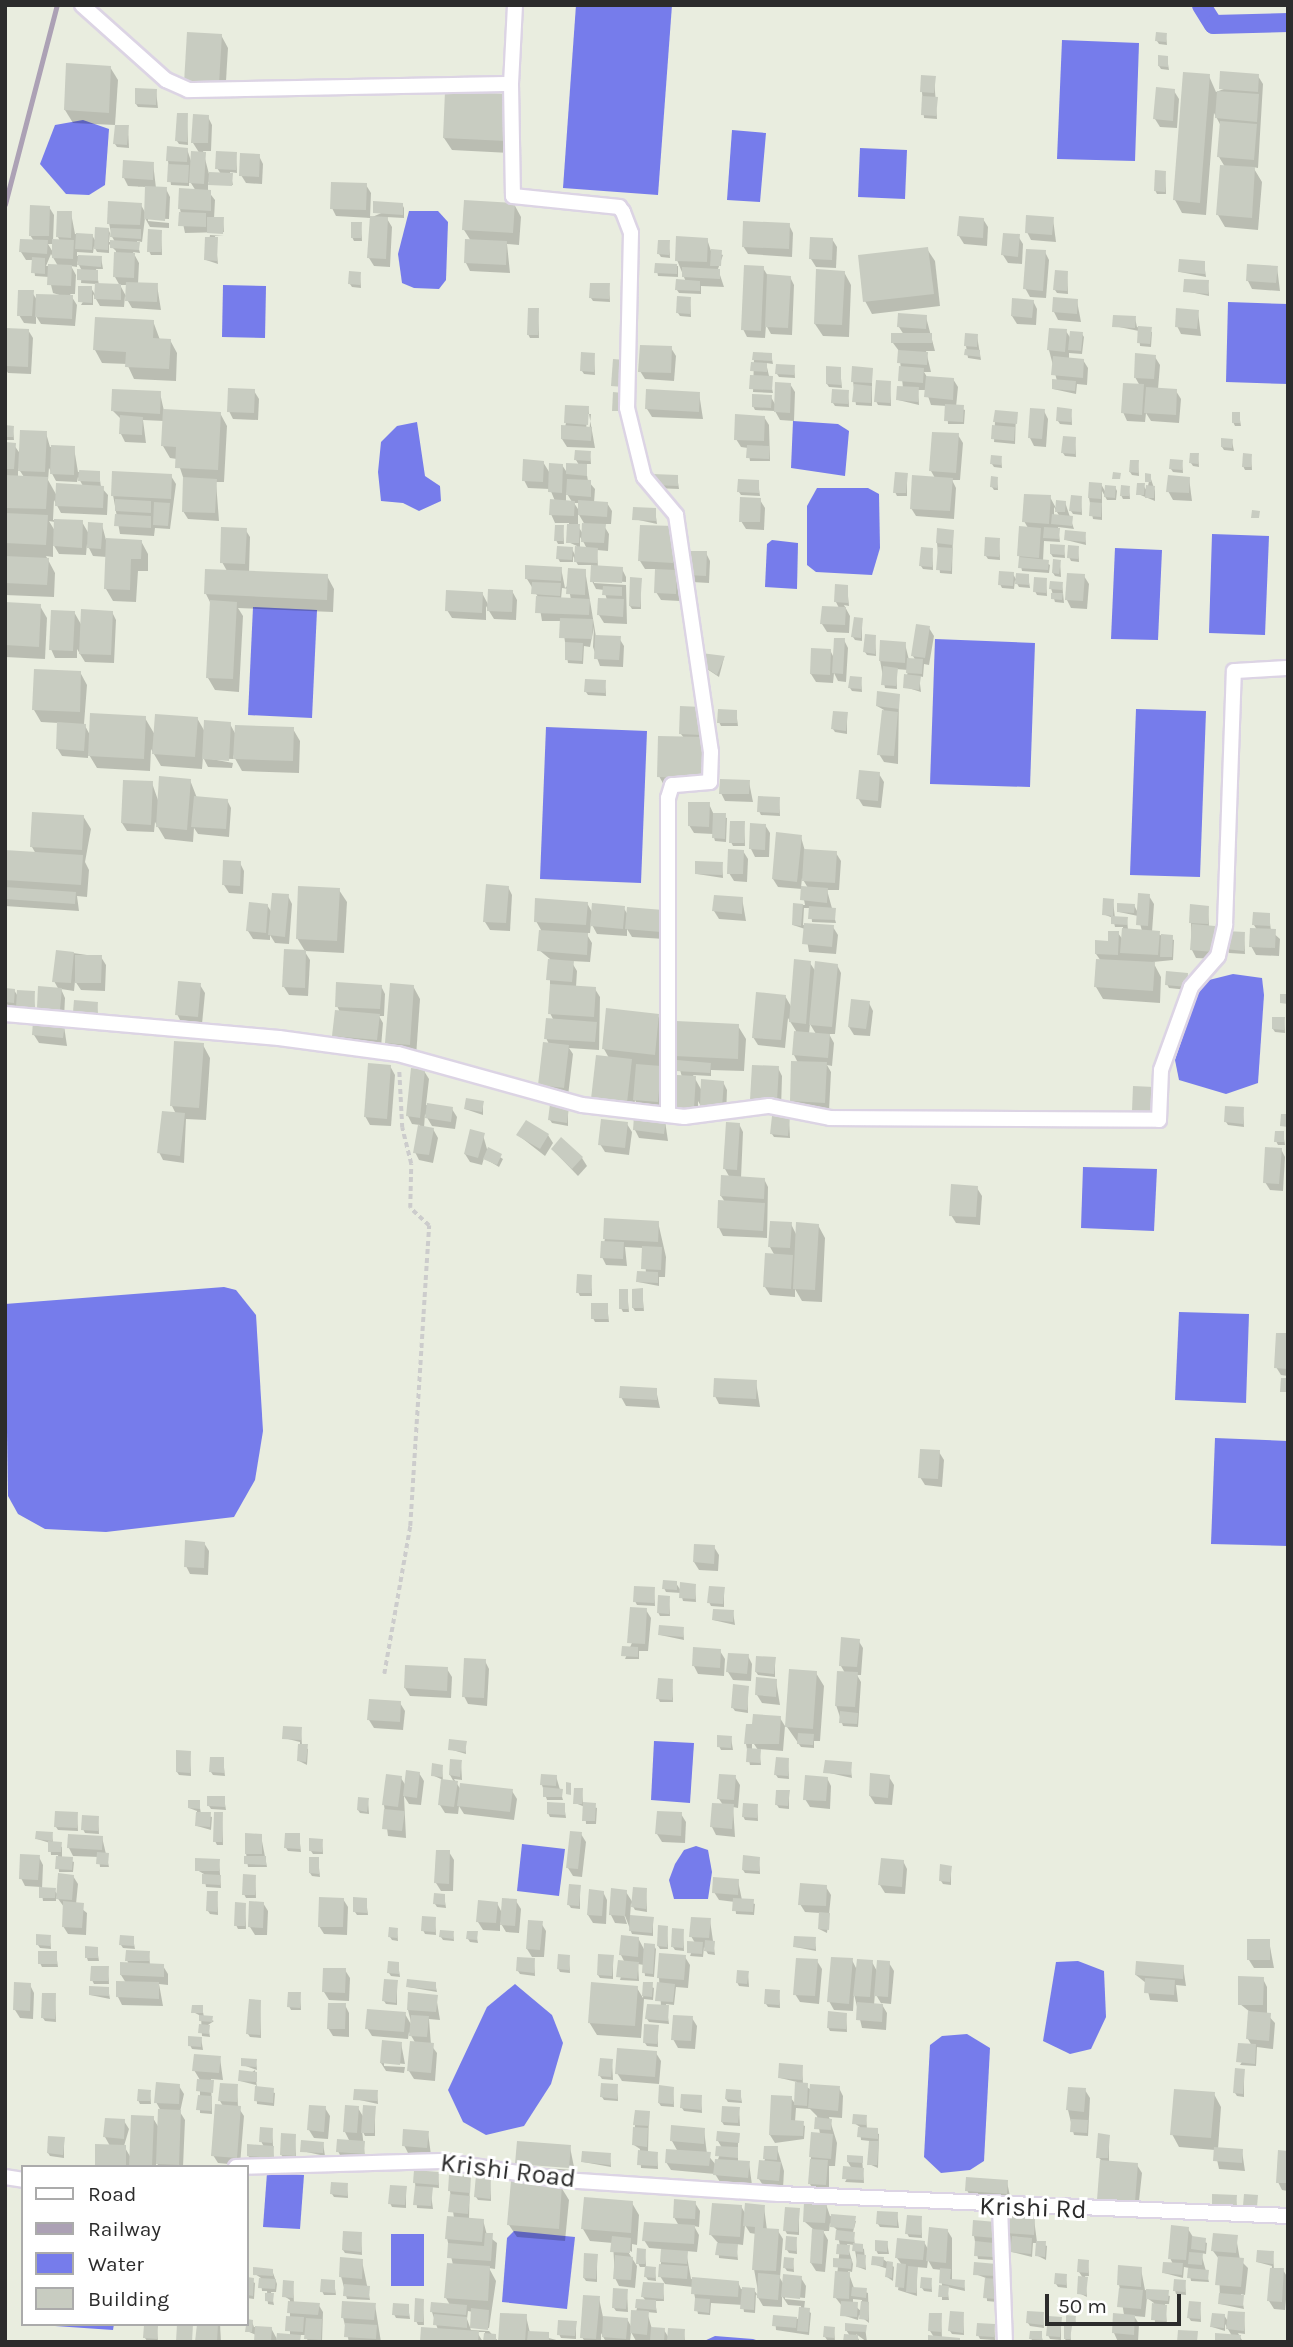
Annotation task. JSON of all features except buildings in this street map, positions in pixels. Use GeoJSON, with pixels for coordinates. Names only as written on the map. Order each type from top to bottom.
{"type":"FeatureCollection","features":[{"type":"Feature","properties":{"kind":"street"},"geometry":{"type":"LineString","coordinates":[[82,5],[166,80],[188,90],[511,84]]}},
{"type":"Feature","properties":{"kind":"street"},"geometry":{"type":"LineString","coordinates":[[515,5],[511,84],[513,196],[619,207],[631,233],[627,408],[644,477],[676,515],[711,752],[710,782],[672,785],[668,798],[668,1115]]}},
{"type":"Feature","properties":{"kind":"street"},"geometry":{"type":"LineString","coordinates":[[5,1014],[279,1038],[398,1054],[582,1105],[668,1115],[769,1106],[830,1118],[1159,1120],[1161,1070],[1191,988],[1217,956],[1225,925],[1234,671],[1288,668]]}},
{"type":"Feature","properties":{"kind":"street","name":"Krishi Road"},"geometry":{"type":"LineString","coordinates":[[248,2167],[441,2161],[563,2180],[779,2194]]}},
{"type":"Feature","properties":{"kind":"street","name":"Krishi Rd"},"geometry":{"type":"LineString","coordinates":[[779,2194],[1000,2207],[1288,2216]]}},
{"type":"Feature","properties":{"kind":"street"},"geometry":{"type":"LineString","coordinates":[[1000,2207],[1004,2342]]}},
{"type":"Feature","properties":{"kind":"path"},"geometry":{"type":"LineString","coordinates":[[384,1674],[410,1526],[429,1226],[410,1208],[411,1164],[402,1128],[398,1054]]}},
{"type":"Feature","properties":{"kind":"water"},"geometry":{"type":"Polygon","coordinates":[[[576,5],[672,5],[658,195],[563,188],[576,5]]]}},
{"type":"Feature","properties":{"kind":"water"},"geometry":{"type":"Polygon","coordinates":[[[1062,40],[1139,43],[1135,161],[1057,159],[1062,40]]]}},
{"type":"Feature","properties":{"kind":"water"},"geometry":{"type":"Polygon","coordinates":[[[83,120],[109,129],[105,185],[89,195],[66,194],[40,164],[55,125],[83,120]]]}},
{"type":"Feature","properties":{"kind":"water"},"geometry":{"type":"Polygon","coordinates":[[[732,130],[766,133],[760,202],[727,200],[732,130]]]}},
{"type":"Feature","properties":{"kind":"water"},"geometry":{"type":"Polygon","coordinates":[[[860,148],[907,150],[905,199],[858,197],[860,148]]]}},
{"type":"Feature","properties":{"kind":"water"},"geometry":{"type":"Polygon","coordinates":[[[409,211],[438,211],[448,222],[446,280],[439,289],[414,288],[402,283],[398,254],[409,211]]]}},
{"type":"Feature","properties":{"kind":"water"},"geometry":{"type":"Polygon","coordinates":[[[223,285],[266,286],[265,338],[222,337],[223,285]]]}},
{"type":"Feature","properties":{"kind":"water"},"geometry":{"type":"Polygon","coordinates":[[[1228,302],[1288,304],[1288,384],[1226,382],[1228,302]]]}},
{"type":"Feature","properties":{"kind":"water"},"geometry":{"type":"Polygon","coordinates":[[[793,421],[838,424],[849,431],[845,476],[791,468],[793,421]]]}},
{"type":"Feature","properties":{"kind":"water"},"geometry":{"type":"Polygon","coordinates":[[[417,422],[425,476],[440,486],[441,501],[419,511],[403,503],[381,501],[378,472],[381,442],[397,426],[417,422]]]}},
{"type":"Feature","properties":{"kind":"water"},"geometry":{"type":"Polygon","coordinates":[[[817,488],[868,488],[879,494],[880,548],[872,575],[816,572],[807,565],[807,506],[817,488]]]}},
{"type":"Feature","properties":{"kind":"water"},"geometry":{"type":"Polygon","coordinates":[[[1212,534],[1269,536],[1265,635],[1209,633],[1212,534]]]}},
{"type":"Feature","properties":{"kind":"water"},"geometry":{"type":"Polygon","coordinates":[[[772,540],[798,543],[797,589],[765,587],[767,544],[772,540]]]}},
{"type":"Feature","properties":{"kind":"water"},"geometry":{"type":"Polygon","coordinates":[[[1115,548],[1162,550],[1158,640],[1111,639],[1115,548]]]}},
{"type":"Feature","properties":{"kind":"water"},"geometry":{"type":"Polygon","coordinates":[[[253,607],[317,610],[312,718],[248,715],[253,607]]]}},
{"type":"Feature","properties":{"kind":"water"},"geometry":{"type":"Polygon","coordinates":[[[935,639],[1035,643],[1030,787],[930,784],[935,639]]]}},
{"type":"Feature","properties":{"kind":"water"},"geometry":{"type":"Polygon","coordinates":[[[1136,709],[1206,711],[1200,877],[1130,875],[1136,709]]]}},
{"type":"Feature","properties":{"kind":"water"},"geometry":{"type":"Polygon","coordinates":[[[546,727],[647,731],[641,883],[540,879],[546,727]]]}},
{"type":"Feature","properties":{"kind":"water"},"geometry":{"type":"Polygon","coordinates":[[[1233,974],[1262,978],[1264,995],[1258,1083],[1226,1094],[1179,1080],[1175,1060],[1201,982],[1233,974]]]}},
{"type":"Feature","properties":{"kind":"water"},"geometry":{"type":"Polygon","coordinates":[[[1083,1167],[1157,1169],[1154,1231],[1081,1228],[1083,1167]]]}},
{"type":"Feature","properties":{"kind":"water"},"geometry":{"type":"Polygon","coordinates":[[[224,1287],[236,1290],[256,1315],[263,1431],[255,1480],[234,1517],[106,1532],[45,1529],[18,1514],[8,1496],[5,1304],[224,1287]]]}},
{"type":"Feature","properties":{"kind":"water"},"geometry":{"type":"Polygon","coordinates":[[[1179,1312],[1249,1314],[1246,1403],[1175,1400],[1179,1312]]]}},
{"type":"Feature","properties":{"kind":"water"},"geometry":{"type":"Polygon","coordinates":[[[1215,1438],[1288,1441],[1288,1546],[1211,1544],[1215,1438]]]}},
{"type":"Feature","properties":{"kind":"water"},"geometry":{"type":"Polygon","coordinates":[[[654,1741],[694,1743],[690,1803],[651,1800],[654,1741]]]}},
{"type":"Feature","properties":{"kind":"water"},"geometry":{"type":"Polygon","coordinates":[[[522,1844],[565,1849],[559,1896],[517,1891],[522,1844]]]}},
{"type":"Feature","properties":{"kind":"water"},"geometry":{"type":"Polygon","coordinates":[[[696,1846],[708,1850],[712,1872],[708,1899],[674,1899],[669,1880],[675,1864],[684,1850],[696,1846]]]}},
{"type":"Feature","properties":{"kind":"water"},"geometry":{"type":"Polygon","coordinates":[[[1078,1961],[1104,1971],[1106,2017],[1091,2049],[1070,2054],[1043,2041],[1056,1962],[1078,1961]]]}},
{"type":"Feature","properties":{"kind":"water"},"geometry":{"type":"Polygon","coordinates":[[[515,1984],[552,2015],[563,2043],[551,2084],[524,2126],[486,2135],[463,2122],[448,2090],[487,2007],[515,1984]]]}},
{"type":"Feature","properties":{"kind":"water"},"geometry":{"type":"Polygon","coordinates":[[[967,2034],[990,2048],[984,2161],[970,2170],[941,2173],[924,2157],[930,2045],[942,2036],[967,2034]]]}},
{"type":"Feature","properties":{"kind":"water"},"geometry":{"type":"Polygon","coordinates":[[[267,2173],[304,2175],[300,2229],[263,2227],[267,2173]]]}},
{"type":"Feature","properties":{"kind":"water"},"geometry":{"type":"Polygon","coordinates":[[[514,2231],[575,2237],[567,2309],[502,2302],[507,2238],[514,2231]]]}},
{"type":"Feature","properties":{"kind":"water"},"geometry":{"type":"Polygon","coordinates":[[[391,2234],[424,2234],[424,2286],[391,2286],[391,2234]]]}},
{"type":"Feature","properties":{"kind":"water"},"geometry":{"type":"Polygon","coordinates":[[[55,2326],[114,2326],[113,2330],[55,2326]]]}},
{"type":"Feature","properties":{"kind":"water"},"geometry":{"type":"Polygon","coordinates":[[[715,2336],[753,2339],[762,2342],[702,2342],[715,2336]]]}},
{"type":"Feature","properties":{"kind":"waterway"},"geometry":{"type":"LineString","coordinates":[[1201,5],[1213,24],[1288,22]]}},
{"type":"Feature","properties":{"kind":"railway"},"geometry":{"type":"LineString","coordinates":[[5,204],[57,5]]}}]}
